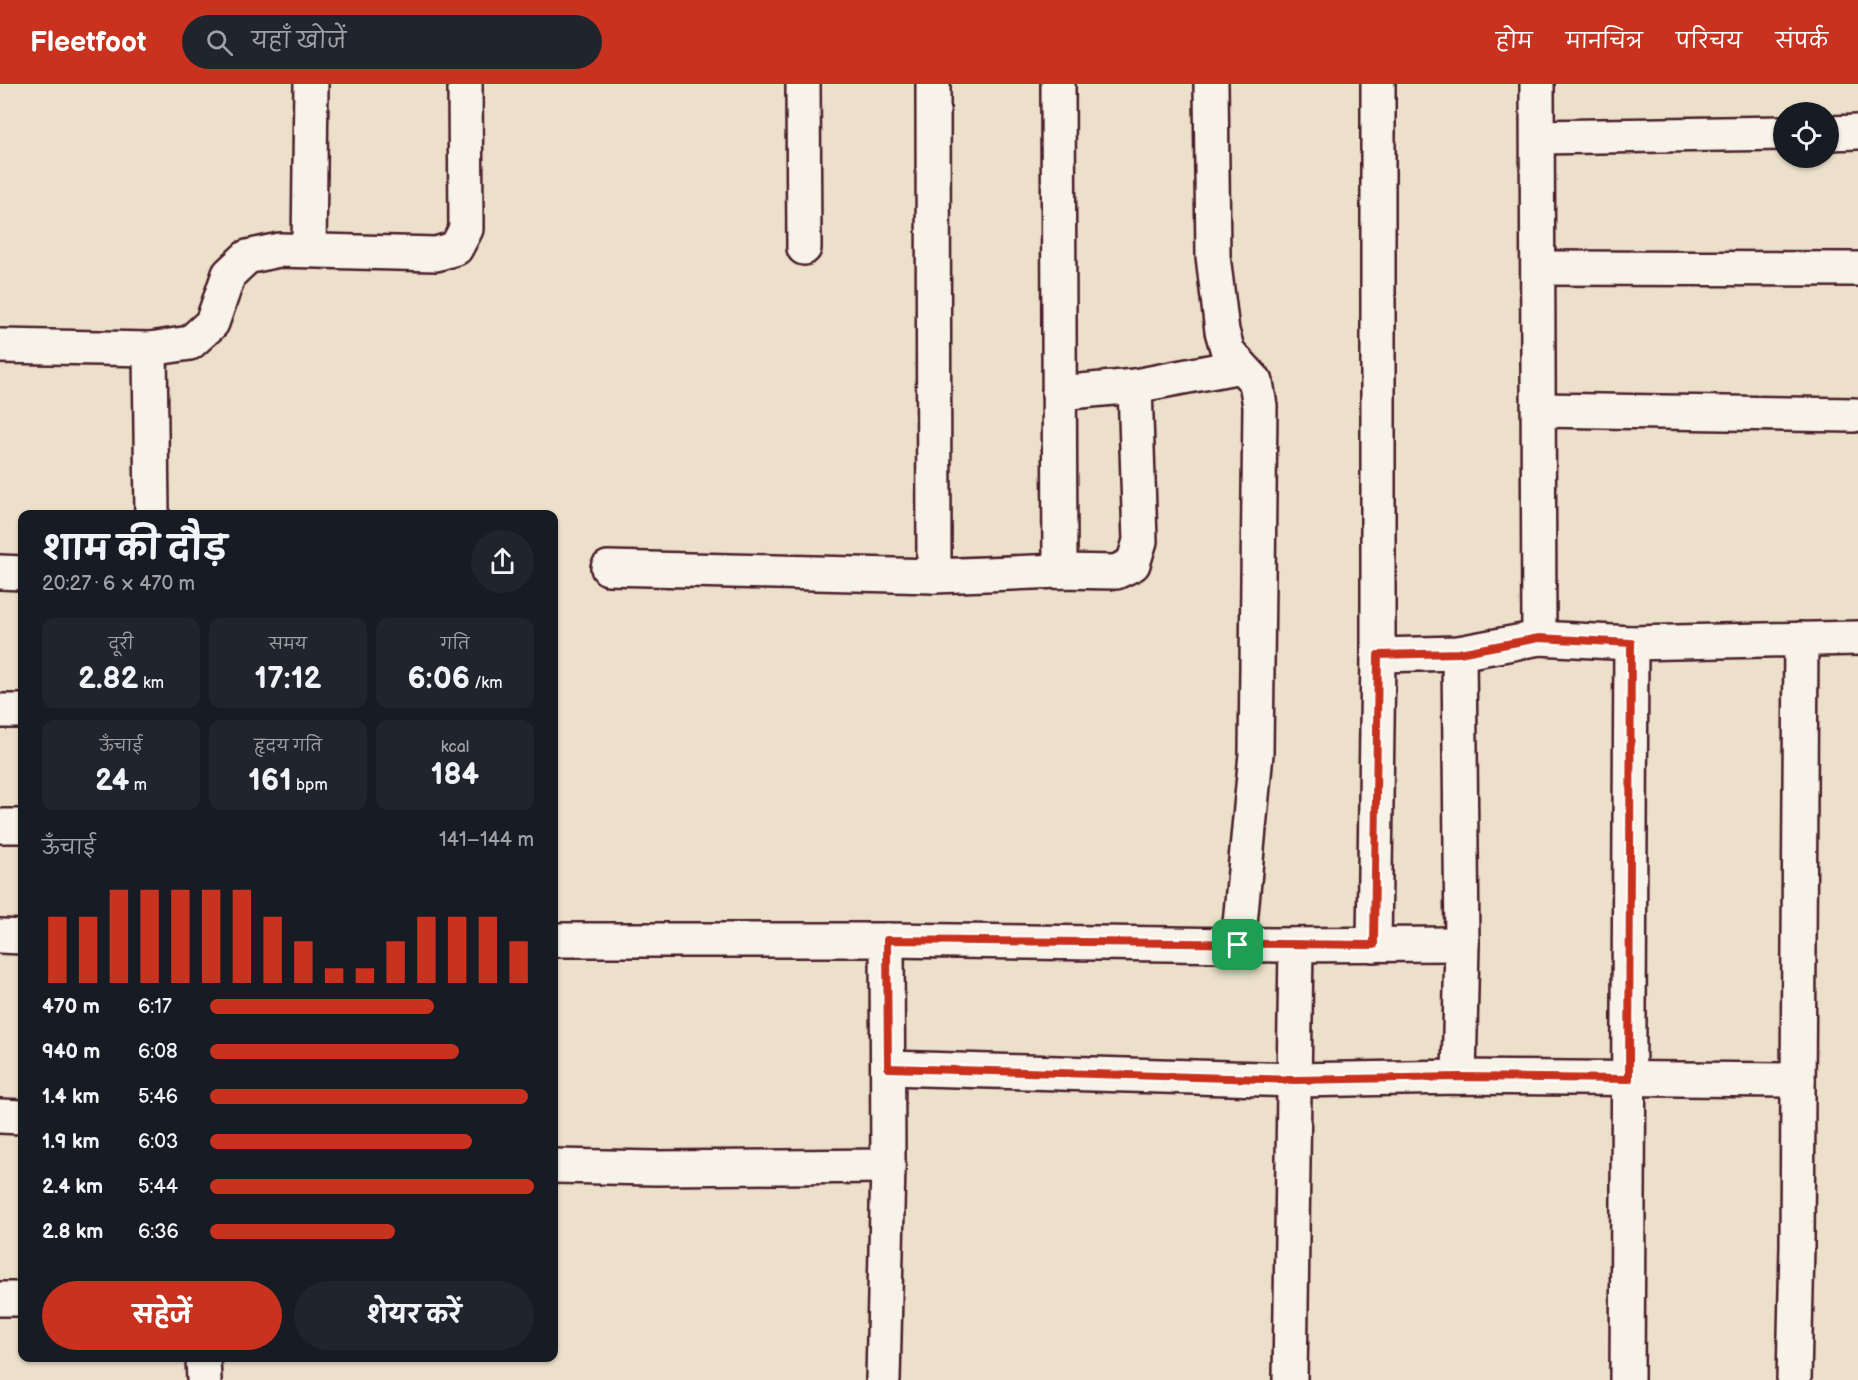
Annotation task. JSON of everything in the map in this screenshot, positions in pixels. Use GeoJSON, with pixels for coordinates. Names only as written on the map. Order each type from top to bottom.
{"type":"FeatureCollection","features":[{"type":"Feature","properties":{"kind":"street"},"geometry":{"type":"LineString","coordinates":[[309,250],[311,84]]}},
{"type":"Feature","properties":{"kind":"street"},"geometry":{"type":"LineString","coordinates":[[0,346],[150,349],[190,343],[212,323],[229,274],[247,257],[279,250],[436,254],[456,248],[466,229],[465,84]]}},
{"type":"Feature","properties":{"kind":"street"},"geometry":{"type":"LineString","coordinates":[[803,84],[804,248]]}},
{"type":"Feature","properties":{"kind":"street"},"geometry":{"type":"LineString","coordinates":[[933,84],[934,576]]}},
{"type":"Feature","properties":{"kind":"street"},"geometry":{"type":"LineString","coordinates":[[1058,84],[1060,571]]}},
{"type":"Feature","properties":{"kind":"street"},"geometry":{"type":"LineString","coordinates":[[1211,84],[1213,256],[1222,331],[1228,352],[1256,382],[1260,417],[1256,754],[1238,945]]}},
{"type":"Feature","properties":{"kind":"street"},"geometry":{"type":"LineString","coordinates":[[1374,945],[1378,655],[1378,84]]}},
{"type":"Feature","properties":{"kind":"street"},"geometry":{"type":"LineString","coordinates":[[1537,84],[1539,638]]}},
{"type":"Feature","properties":{"kind":"street"},"geometry":{"type":"LineString","coordinates":[[1839,133],[1858,132]]}},
{"type":"Feature","properties":{"kind":"street"},"geometry":{"type":"LineString","coordinates":[[1538,137],[1773,133]]}},
{"type":"Feature","properties":{"kind":"street"},"geometry":{"type":"LineString","coordinates":[[1539,268],[1858,269]]}},
{"type":"Feature","properties":{"kind":"street"},"geometry":{"type":"LineString","coordinates":[[150,349],[152,510]]}},
{"type":"Feature","properties":{"kind":"street"},"geometry":{"type":"LineString","coordinates":[[1059,393],[1135,386],[1241,366]]}},
{"type":"Feature","properties":{"kind":"street"},"geometry":{"type":"LineString","coordinates":[[608,568],[934,576],[1060,571],[1116,572],[1133,564],[1140,541],[1135,386]]}},
{"type":"Feature","properties":{"kind":"street"},"geometry":{"type":"LineString","coordinates":[[1539,410],[1854,415]]}},
{"type":"Feature","properties":{"kind":"street"},"geometry":{"type":"LineString","coordinates":[[0,572],[18,573]]}},
{"type":"Feature","properties":{"kind":"street"},"geometry":{"type":"LineString","coordinates":[[1378,655],[1459,653],[1539,638],[1631,643],[1858,638]]}},
{"type":"Feature","properties":{"kind":"street"},"geometry":{"type":"LineString","coordinates":[[1794,1380],[1801,639]]}},
{"type":"Feature","properties":{"kind":"street"},"geometry":{"type":"LineString","coordinates":[[1626,1380],[1631,643]]}},
{"type":"Feature","properties":{"kind":"street"},"geometry":{"type":"LineString","coordinates":[[1459,653],[1462,944],[1459,1077]]}},
{"type":"Feature","properties":{"kind":"street"},"geometry":{"type":"LineString","coordinates":[[0,711],[18,711]]}},
{"type":"Feature","properties":{"kind":"street"},"geometry":{"type":"LineString","coordinates":[[0,826],[18,826]]}},
{"type":"Feature","properties":{"kind":"street"},"geometry":{"type":"LineString","coordinates":[[0,936],[18,937]]}},
{"type":"Feature","properties":{"kind":"street"},"geometry":{"type":"LineString","coordinates":[[558,940],[887,940],[1238,945],[1462,944]]}},
{"type":"Feature","properties":{"kind":"street"},"geometry":{"type":"LineString","coordinates":[[884,1380],[888,1166],[887,940]]}},
{"type":"Feature","properties":{"kind":"street"},"geometry":{"type":"LineString","coordinates":[[1290,1380],[1296,945]]}},
{"type":"Feature","properties":{"kind":"street"},"geometry":{"type":"LineString","coordinates":[[888,1068],[1295,1080],[1459,1077],[1798,1080]]}},
{"type":"Feature","properties":{"kind":"street"},"geometry":{"type":"LineString","coordinates":[[0,1116],[18,1117]]}},
{"type":"Feature","properties":{"kind":"street"},"geometry":{"type":"LineString","coordinates":[[558,1166],[656,1168],[888,1166]]}},
{"type":"Feature","properties":{"kind":"street"},"geometry":{"type":"LineString","coordinates":[[0,1299],[18,1299]]}},
{"type":"Feature","properties":{"kind":"street"},"geometry":{"type":"LineString","coordinates":[[203,1362],[204,1380]]}},
{"type":"Feature","properties":{"kind":"route"},"geometry":{"type":"LineString","coordinates":[[1539,638],[1631,643],[1629,1079],[1459,1077],[1295,1080],[888,1068],[887,940],[1238,945],[1374,945],[1378,655],[1459,653],[1539,638]]}}]}
